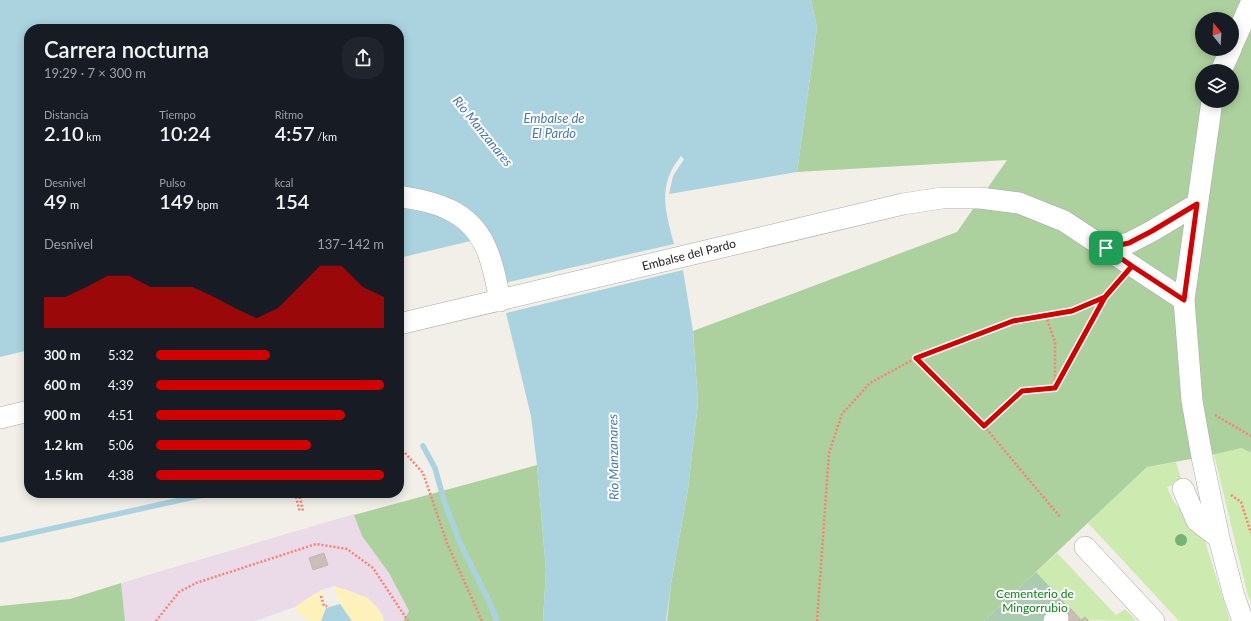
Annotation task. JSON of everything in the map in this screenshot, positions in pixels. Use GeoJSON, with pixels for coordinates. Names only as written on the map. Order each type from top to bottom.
{"type":"FeatureCollection","features":[{"type":"Feature","properties":{"kind":"street"},"geometry":{"type":"LineString","coordinates":[[1239,30],[1251,3]]}},
{"type":"Feature","properties":{"kind":"street"},"geometry":{"type":"LineString","coordinates":[[1211,108],[1184,300],[1192,401],[1219,538],[1234,596],[1243,621]]}},
{"type":"Feature","properties":{"kind":"street"},"geometry":{"type":"LineString","coordinates":[[404,197],[426,202],[450,210],[465,220],[486,245],[493,263],[500,301]]}},
{"type":"Feature","properties":{"kind":"street","name":"Embalse del Pardo"},"geometry":{"type":"LineString","coordinates":[[404,323],[903,204],[942,198],[980,198],[1019,203],[1064,221],[1184,300]]}},
{"type":"Feature","properties":{"kind":"street"},"geometry":{"type":"LineString","coordinates":[[1106,248],[1129,243],[1197,204]]}},
{"type":"Feature","properties":{"kind":"street"},"geometry":{"type":"LineString","coordinates":[[0,418],[24,412]]}},
{"type":"Feature","properties":{"kind":"street"},"geometry":{"type":"LineString","coordinates":[[1183,489],[1197,522],[1219,538]]}},
{"type":"Feature","properties":{"kind":"street"},"geometry":{"type":"LineString","coordinates":[[1085,547],[1152,620]]}},
{"type":"Feature","properties":{"kind":"path"},"geometry":{"type":"LineString","coordinates":[[1055,388],[1105,297],[1132,266]]}},
{"type":"Feature","properties":{"kind":"path"},"geometry":{"type":"LineString","coordinates":[[817,621],[829,453],[842,414],[870,383],[916,358],[1013,321],[1072,311],[1105,297]]}},
{"type":"Feature","properties":{"kind":"path"},"geometry":{"type":"LineString","coordinates":[[1046,316],[1055,342],[1055,388]]}},
{"type":"Feature","properties":{"kind":"path"},"geometry":{"type":"LineString","coordinates":[[916,358],[984,426],[1061,518]]}},
{"type":"Feature","properties":{"kind":"path"},"geometry":{"type":"LineString","coordinates":[[984,426],[1022,391],[1055,388]]}},
{"type":"Feature","properties":{"kind":"path"},"geometry":{"type":"LineString","coordinates":[[1192,401],[1251,436]]}},
{"type":"Feature","properties":{"kind":"path"},"geometry":{"type":"LineString","coordinates":[[405,453],[423,473],[447,543],[482,621]]}},
{"type":"Feature","properties":{"kind":"path"},"geometry":{"type":"LineString","coordinates":[[1209,490],[1227,492],[1241,502],[1251,533]]}},
{"type":"Feature","properties":{"kind":"path"},"geometry":{"type":"LineString","coordinates":[[296,498],[300,512]]}},
{"type":"Feature","properties":{"kind":"path"},"geometry":{"type":"LineString","coordinates":[[300,498],[303,511]]}},
{"type":"Feature","properties":{"kind":"path"},"geometry":{"type":"LineString","coordinates":[[156,621],[178,592],[196,583],[316,544],[346,549],[373,568],[408,621]]}},
{"type":"Feature","properties":{"kind":"path"},"geometry":{"type":"LineString","coordinates":[[321,596],[324,606],[327,606]]}},
{"type":"Feature","properties":{"kind":"shaded area"},"geometry":{"type":"Polygon","coordinates":[[[354,514],[362,536],[389,573],[409,611],[403,621],[384,621],[382,613],[368,598],[334,586],[321,590],[295,607],[255,621],[125,621],[121,583],[354,514]]]}},
{"type":"Feature","properties":{"kind":"green space"},"geometry":{"type":"Polygon","coordinates":[[[811,0],[1251,0],[1251,453],[1242,448],[1147,467],[984,621],[667,621],[671,584],[688,489],[698,403],[693,331],[957,232],[1007,160],[797,172],[817,27],[811,0]]]}},
{"type":"Feature","properties":{"kind":"green space"},"geometry":{"type":"Polygon","coordinates":[[[1242,448],[1251,453],[1251,602],[1248,596],[1214,454],[1242,448]]]}},
{"type":"Feature","properties":{"kind":"green space"},"geometry":{"type":"Polygon","coordinates":[[[1176,462],[1182,482],[1167,487],[1174,502],[1204,538],[1230,621],[1179,621],[1088,523],[1147,467],[1176,462]]]}},
{"type":"Feature","properties":{"kind":"green space"},"geometry":{"type":"Polygon","coordinates":[[[537,465],[546,570],[543,621],[403,621],[409,611],[389,573],[362,536],[354,515],[537,465]]]}},
{"type":"Feature","properties":{"kind":"green space"},"geometry":{"type":"Polygon","coordinates":[[[1057,553],[1116,615],[1125,609],[1135,619],[1135,621],[1081,620],[1036,572],[1057,553]]]}},
{"type":"Feature","properties":{"kind":"green space","name":"Cementerio de Mingorrubio"},"geometry":{"type":"Polygon","coordinates":[[[1036,572],[1081,620],[1085,617],[1089,621],[984,621],[1036,572]]]}},
{"type":"Feature","properties":{"kind":"green space"},"geometry":{"type":"Polygon","coordinates":[[[121,583],[125,621],[0,621],[0,606],[70,599],[121,583]]]}},
{"type":"Feature","properties":{"kind":"sand"},"geometry":{"type":"Polygon","coordinates":[[[334,586],[357,594],[371,601],[381,613],[384,621],[352,621],[340,604],[334,586]]]}},
{"type":"Feature","properties":{"kind":"sand"},"geometry":{"type":"Polygon","coordinates":[[[321,590],[323,595],[320,597],[323,608],[326,608],[321,621],[310,621],[297,611],[295,607],[321,590]]]}},
{"type":"Feature","properties":{"kind":"water","name":"Embalse de El Pardo"},"geometry":{"type":"Polygon","coordinates":[[[0,0],[811,0],[817,27],[797,172],[669,194],[673,176],[684,159],[681,156],[673,167],[666,188],[665,198],[668,220],[674,244],[500,284],[494,254],[439,210],[475,240],[404,257],[404,24],[24,24],[24,351],[0,357],[0,0]]]}},
{"type":"Feature","properties":{"kind":"water","name":"Río Manzanares"},"geometry":{"type":"Polygon","coordinates":[[[683,270],[693,331],[698,403],[688,489],[666,621],[543,621],[546,570],[537,465],[531,416],[506,313],[683,270]]]}},
{"type":"Feature","properties":{"kind":"water"},"geometry":{"type":"Polygon","coordinates":[[[340,604],[352,621],[321,621],[326,608],[340,604]]]}},
{"type":"Feature","properties":{"kind":"building"},"geometry":{"type":"Polygon","coordinates":[[[324,553],[328,565],[313,570],[309,558],[324,553]]]}},
{"type":"Feature","properties":{"kind":"building"},"geometry":{"type":"Polygon","coordinates":[[[1066,605],[1072,610],[1060,621],[1055,615],[1066,605]]]}},
{"type":"Feature","properties":{"kind":"building"},"geometry":{"type":"Polygon","coordinates":[[[1072,610],[1081,620],[1060,621],[1072,610]]]}},
{"type":"Feature","properties":{"kind":"building"},"geometry":{"type":"Polygon","coordinates":[[[1085,617],[1089,621],[1080,621],[1081,620],[1085,617]]]}},
{"type":"Feature","properties":{"kind":"waterway"},"geometry":{"type":"LineString","coordinates":[[423,446],[435,468],[445,504],[461,545],[488,599],[497,621]]}},
{"type":"Feature","properties":{"kind":"waterway"},"geometry":{"type":"LineString","coordinates":[[0,540],[189,498]]}},
{"type":"Feature","properties":{"kind":"route"},"geometry":{"type":"LineString","coordinates":[[1106,248],[1129,243],[1197,204],[1184,300],[1132,266],[1105,297],[1072,311],[1013,321],[916,358],[984,426],[1022,391],[1055,388],[1105,297],[1132,266],[1106,248]]}}]}
